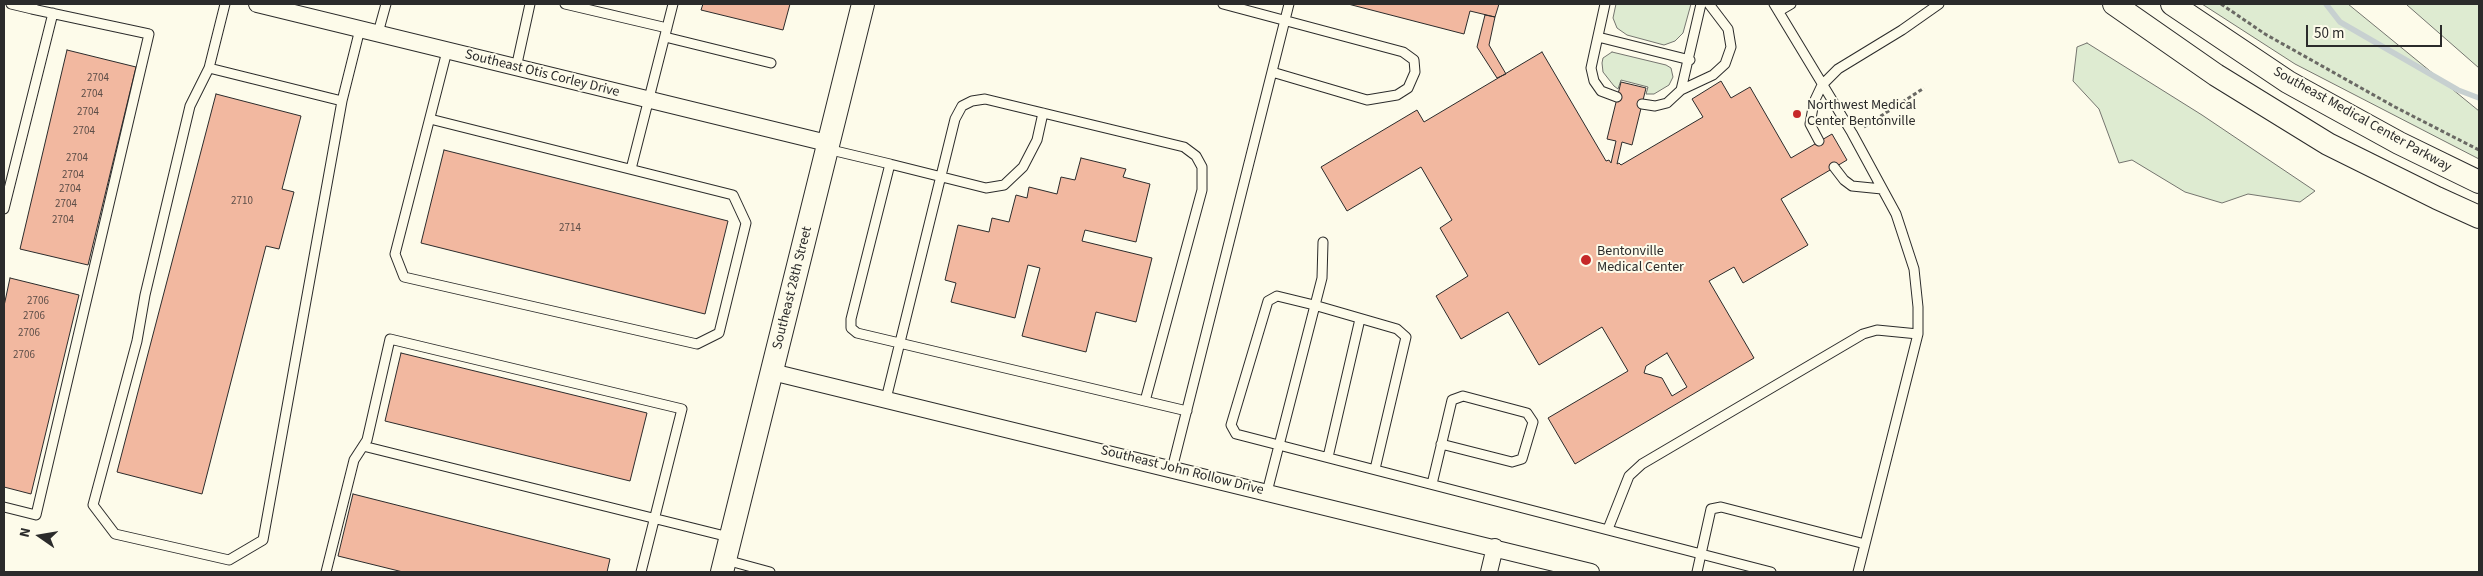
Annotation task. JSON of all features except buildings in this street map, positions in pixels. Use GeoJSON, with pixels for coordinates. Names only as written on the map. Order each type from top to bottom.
{"type":"FeatureCollection","features":[{"type":"Feature","properties":{"kind":"main road","name":"Southeast 28th Street"},"geometry":{"type":"LineString","coordinates":[[724,566],[863,4]]}},
{"type":"Feature","properties":{"kind":"main road"},"geometry":{"type":"LineString","coordinates":[[2114,4],[2216,75],[2328,144],[2479,217]]}},
{"type":"Feature","properties":{"kind":"main road","name":"Southeast Medical Center Parkway"},"geometry":{"type":"LineString","coordinates":[[2172,4],[2288,82],[2399,142],[2479,182]]}},
{"type":"Feature","properties":{"kind":"street","name":"Southeast Otis Corley Drive"},"geometry":{"type":"LineString","coordinates":[[258,4],[827,146]]}},
{"type":"Feature","properties":{"kind":"street","name":"Southeast John Rollow Drive"},"geometry":{"type":"LineString","coordinates":[[772,372],[1495,547],[1591,572]]}},
{"type":"Feature","properties":{"kind":"street"},"geometry":{"type":"LineString","coordinates":[[1489,572],[1495,547]]}},
{"type":"Feature","properties":{"kind":"lane"},"geometry":{"type":"LineString","coordinates":[[4,507],[36,515],[149,34],[53,13],[33,6],[11,4]]}},
{"type":"Feature","properties":{"kind":"lane"},"geometry":{"type":"LineString","coordinates":[[225,4],[209,68],[190,106],[144,294],[137,341],[92,505],[116,534],[229,560],[263,540],[342,100],[360,29]]}},
{"type":"Feature","properties":{"kind":"lane"},"geometry":{"type":"LineString","coordinates":[[378,33],[386,4]]}},
{"type":"Feature","properties":{"kind":"lane"},"geometry":{"type":"LineString","coordinates":[[516,68],[530,4]]}},
{"type":"Feature","properties":{"kind":"lane"},"geometry":{"type":"LineString","coordinates":[[565,4],[771,63]]}},
{"type":"Feature","properties":{"kind":"lane"},"geometry":{"type":"LineString","coordinates":[[631,170],[673,4]]}},
{"type":"Feature","properties":{"kind":"lane"},"geometry":{"type":"LineString","coordinates":[[1223,4],[1248,7],[1285,20],[1403,52],[1414,60],[1416,72],[1408,88],[1397,95],[1367,100],[1272,72]]}},
{"type":"Feature","properties":{"kind":"lane"},"geometry":{"type":"LineString","coordinates":[[1172,469],[1289,4]]}},
{"type":"Feature","properties":{"kind":"lane"},"geometry":{"type":"LineString","coordinates":[[1605,4],[1591,68],[1594,81],[1601,91],[1618,97]]}},
{"type":"Feature","properties":{"kind":"lane"},"geometry":{"type":"LineString","coordinates":[[1681,90],[1690,60],[1701,4]]}},
{"type":"Feature","properties":{"kind":"lane"},"geometry":{"type":"LineString","coordinates":[[1642,104],[1654,106],[1668,103],[1681,90],[1713,75],[1725,64],[1731,47],[1728,29],[1709,4]]}},
{"type":"Feature","properties":{"kind":"lane"},"geometry":{"type":"LineString","coordinates":[[1790,4],[1776,7],[1852,133],[1896,214],[1914,269],[1918,307],[1918,334],[1858,572]]}},
{"type":"Feature","properties":{"kind":"lane"},"geometry":{"type":"LineString","coordinates":[[1819,141],[1810,124],[1814,102],[1822,84],[1838,69],[1902,30],[1938,4]]}},
{"type":"Feature","properties":{"kind":"lane"},"geometry":{"type":"LineString","coordinates":[[4,209],[53,13]]}},
{"type":"Feature","properties":{"kind":"lane"},"geometry":{"type":"LineString","coordinates":[[1598,37],[1690,60]]}},
{"type":"Feature","properties":{"kind":"lane"},"geometry":{"type":"LineString","coordinates":[[430,119],[733,196],[746,223],[718,333],[697,344],[404,277],[395,254],[447,51]]}},
{"type":"Feature","properties":{"kind":"lane"},"geometry":{"type":"LineString","coordinates":[[209,68],[342,100]]}},
{"type":"Feature","properties":{"kind":"lane"},"geometry":{"type":"LineString","coordinates":[[886,400],[955,119],[962,106],[972,101],[985,99],[1184,148],[1196,156],[1202,167],[1202,190],[1145,401]]}},
{"type":"Feature","properties":{"kind":"lane"},"geometry":{"type":"LineString","coordinates":[[827,146],[986,188],[1004,185],[1024,167],[1037,140],[1043,113]]}},
{"type":"Feature","properties":{"kind":"lane"},"geometry":{"type":"LineString","coordinates":[[890,164],[851,319],[851,328],[857,333],[1187,411]]}},
{"type":"Feature","properties":{"kind":"lane"},"geometry":{"type":"LineString","coordinates":[[1834,167],[1844,180],[1852,186],[1882,189]]}},
{"type":"Feature","properties":{"kind":"lane"},"geometry":{"type":"LineString","coordinates":[[1267,492],[1322,278],[1323,242]]}},
{"type":"Feature","properties":{"kind":"lane"},"geometry":{"type":"LineString","coordinates":[[1375,469],[1406,337],[1397,329],[1314,305],[1277,296],[1268,300],[1231,425],[1236,434],[1772,572]]}},
{"type":"Feature","properties":{"kind":"lane"},"geometry":{"type":"LineString","coordinates":[[1328,457],[1360,319]]}},
{"type":"Feature","properties":{"kind":"lane"},"geometry":{"type":"LineString","coordinates":[[1608,529],[1629,476],[1642,464],[1863,334],[1877,330],[1918,334]]}},
{"type":"Feature","properties":{"kind":"lane"},"geometry":{"type":"LineString","coordinates":[[326,572],[354,460],[367,440],[390,339],[682,409],[641,572]]}},
{"type":"Feature","properties":{"kind":"lane"},"geometry":{"type":"LineString","coordinates":[[1432,484],[1441,444],[1452,400],[1463,396],[1527,414],[1533,422],[1522,459],[1512,462],[1441,444]]}},
{"type":"Feature","properties":{"kind":"lane"},"geometry":{"type":"LineString","coordinates":[[363,446],[731,537]]}},
{"type":"Feature","properties":{"kind":"lane"},"geometry":{"type":"LineString","coordinates":[[1697,572],[1711,509],[1721,507],[1865,544]]}},
{"type":"Feature","properties":{"kind":"lane"},"geometry":{"type":"LineString","coordinates":[[724,566],[770,572]]}},
{"type":"Feature","properties":{"kind":"path"},"geometry":{"type":"LineString","coordinates":[[2222,4],[2265,34],[2395,107],[2479,150]]}},
{"type":"Feature","properties":{"kind":"path"},"geometry":{"type":"LineString","coordinates":[[1862,128],[1924,88]]}},
{"type":"Feature","properties":{"kind":"green space"},"geometry":{"type":"Polygon","coordinates":[[[1616,4],[1691,4],[1683,33],[1675,41],[1664,45],[1627,35],[1617,28],[1613,18],[1616,4]]]}},
{"type":"Feature","properties":{"kind":"green space"},"geometry":{"type":"Polygon","coordinates":[[[2202,4],[2348,4],[2479,111],[2479,159],[2295,64],[2202,4]]]}},
{"type":"Feature","properties":{"kind":"green space"},"geometry":{"type":"Polygon","coordinates":[[[2479,4],[2479,68],[2407,5],[2479,4]]]}},
{"type":"Feature","properties":{"kind":"green space"},"geometry":{"type":"Polygon","coordinates":[[[2087,43],[2202,115],[2315,191],[2300,202],[2248,194],[2222,203],[2185,192],[2132,160],[2119,163],[2099,109],[2073,81],[2077,47],[2087,43]]]}},
{"type":"Feature","properties":{"kind":"green space"},"geometry":{"type":"Polygon","coordinates":[[[1612,52],[1666,65],[1671,68],[1673,77],[1669,85],[1654,94],[1646,94],[1648,87],[1621,80],[1618,89],[1603,72],[1603,58],[1612,52]]]}},
{"type":"Feature","properties":{"kind":"waterway"},"geometry":{"type":"LineString","coordinates":[[2326,4],[2340,22],[2458,90],[2479,98]]}},
{"type":"Feature","properties":{"kind":"place","name":"Northwest Medical Center Bentonville"},"geometry":{"type":"Point","coordinates":[1797,114]}},
{"type":"Feature","properties":{"kind":"place","name":"Bentonville Medical Center"},"geometry":{"type":"Point","coordinates":[1586,260]}}]}
